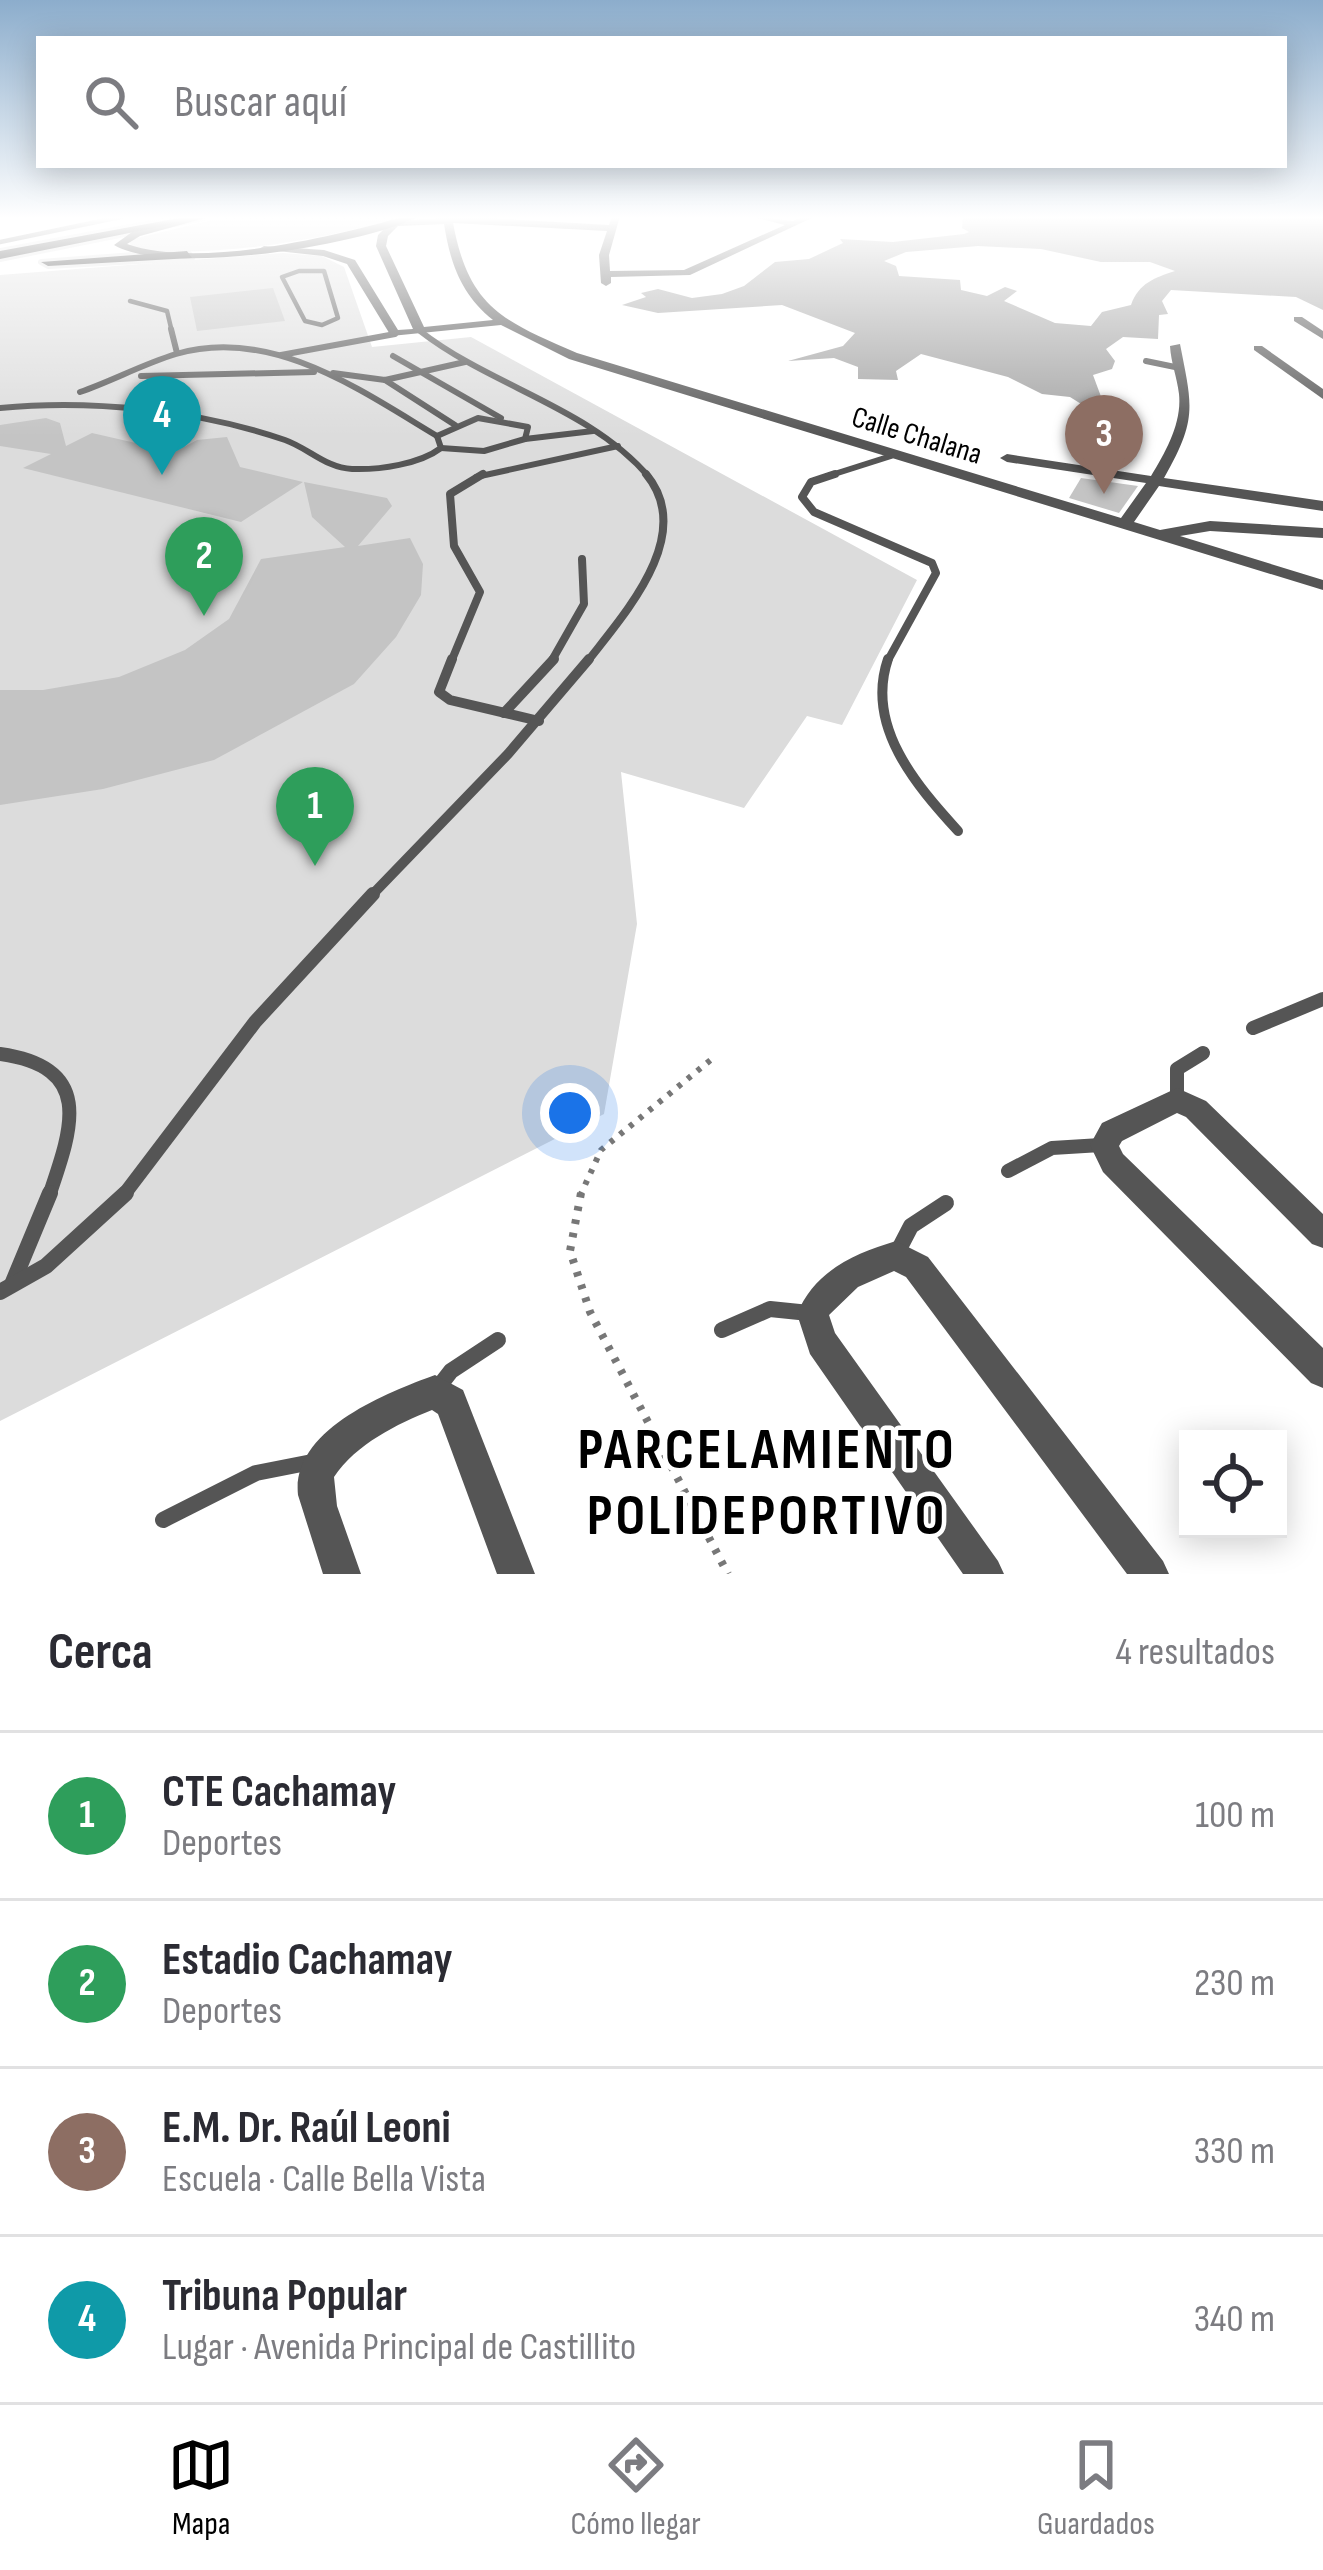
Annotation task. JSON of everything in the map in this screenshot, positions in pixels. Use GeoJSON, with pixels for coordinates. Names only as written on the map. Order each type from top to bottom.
{"type":"FeatureCollection","features":[{"type":"Feature","properties":{"kind":"street"},"geometry":{"type":"LineString","coordinates":[[367,289],[394,334],[501,322]]}},
{"type":"Feature","properties":{"kind":"street"},"geometry":{"type":"LineString","coordinates":[[401,289],[420,331]]}},
{"type":"Feature","properties":{"kind":"street","name":"Calle Chalana"},"geometry":{"type":"LineString","coordinates":[[468,289],[501,322],[573,356],[1323,584]]}},
{"type":"Feature","properties":{"kind":"street"},"geometry":{"type":"LineString","coordinates":[[1298,319],[1323,336]]}},
{"type":"Feature","properties":{"kind":"street"},"geometry":{"type":"LineString","coordinates":[[1124,525],[1157,484],[1187,403],[1175,367],[1176,346]]}},
{"type":"Feature","properties":{"kind":"street"},"geometry":{"type":"LineString","coordinates":[[1258,348],[1323,394]]}},
{"type":"Feature","properties":{"kind":"street"},"geometry":{"type":"LineString","coordinates":[[1007,458],[1323,506]]}},
{"type":"Feature","properties":{"kind":"street"},"geometry":{"type":"LineString","coordinates":[[1159,536],[1210,526],[1323,533]]}},
{"type":"Feature","properties":{"kind":"street"},"geometry":{"type":"LineString","coordinates":[[1323,1234],[1196,1109],[1177,1100],[1112,1132],[1104,1145],[1113,1163],[1323,1372]]}},
{"type":"Feature","properties":{"kind":"street"},"geometry":{"type":"LineString","coordinates":[[985,1574],[822,1342],[813,1314],[821,1294],[872,1263],[896,1256],[917,1267],[1150,1574]]}},
{"type":"Feature","properties":{"kind":"street"},"geometry":{"type":"LineString","coordinates":[[342,1574],[315,1483],[321,1460],[338,1444],[435,1392],[451,1402],[516,1574]]}},
{"type":"Feature","properties":{"kind":"lane"},"geometry":{"type":"LineString","coordinates":[[291,289],[305,320],[322,326]]}},
{"type":"Feature","properties":{"kind":"lane"},"geometry":{"type":"LineString","coordinates":[[322,326],[340,314],[331,289]]}},
{"type":"Feature","properties":{"kind":"lane"},"geometry":{"type":"LineString","coordinates":[[130,301],[167,311],[177,353]]}},
{"type":"Feature","properties":{"kind":"lane"},"geometry":{"type":"LineString","coordinates":[[322,326],[324,346]]}},
{"type":"Feature","properties":{"kind":"lane"},"geometry":{"type":"LineString","coordinates":[[6,1289],[93,1226],[189,1114],[285,984],[539,721],[650,577],[665,539],[658,488],[642,465],[618,446],[465,362],[420,331]]}},
{"type":"Feature","properties":{"kind":"lane"},"geometry":{"type":"LineString","coordinates":[[278,356],[394,334]]}},
{"type":"Feature","properties":{"kind":"lane"},"geometry":{"type":"LineString","coordinates":[[80,392],[177,353],[230,348],[278,356],[326,372],[437,436],[441,448]]}},
{"type":"Feature","properties":{"kind":"lane"},"geometry":{"type":"LineString","coordinates":[[393,356],[501,418],[528,428],[525,439]]}},
{"type":"Feature","properties":{"kind":"lane"},"geometry":{"type":"LineString","coordinates":[[1146,361],[1175,367]]}},
{"type":"Feature","properties":{"kind":"lane"},"geometry":{"type":"LineString","coordinates":[[127,376],[326,372],[385,380],[465,362]]}},
{"type":"Feature","properties":{"kind":"lane"},"geometry":{"type":"LineString","coordinates":[[385,380],[455,424]]}},
{"type":"Feature","properties":{"kind":"lane"},"geometry":{"type":"LineString","coordinates":[[0,408],[59,402],[192,419],[287,440],[336,467],[352,469],[426,459],[441,448],[484,451],[525,439],[593,431]]}},
{"type":"Feature","properties":{"kind":"lane"},"geometry":{"type":"LineString","coordinates":[[437,436],[455,424],[501,418]]}},
{"type":"Feature","properties":{"kind":"lane"},"geometry":{"type":"LineString","coordinates":[[539,721],[450,700],[439,692],[480,592],[456,557],[448,524],[450,494],[475,477],[618,446]]}},
{"type":"Feature","properties":{"kind":"lane"},"geometry":{"type":"LineString","coordinates":[[891,456],[812,482],[802,496],[814,512],[932,562],[936,573],[901,633],[882,681],[884,708],[890,741],[958,831]]}},
{"type":"Feature","properties":{"kind":"lane"},"geometry":{"type":"LineString","coordinates":[[504,712],[578,627],[590,593],[582,559]]}},
{"type":"Feature","properties":{"kind":"lane"},"geometry":{"type":"LineString","coordinates":[[1253,1028],[1310,1000],[1323,999]]}},
{"type":"Feature","properties":{"kind":"lane"},"geometry":{"type":"LineString","coordinates":[[1177,1100],[1177,1069],[1203,1053]]}},
{"type":"Feature","properties":{"kind":"lane"},"geometry":{"type":"LineString","coordinates":[[0,1054],[38,1060],[54,1070],[65,1082],[72,1108],[50,1185],[6,1289]]}},
{"type":"Feature","properties":{"kind":"lane"},"geometry":{"type":"LineString","coordinates":[[1008,1171],[1052,1148],[1104,1145]]}},
{"type":"Feature","properties":{"kind":"lane"},"geometry":{"type":"LineString","coordinates":[[896,1256],[911,1226],[946,1203]]}},
{"type":"Feature","properties":{"kind":"lane"},"geometry":{"type":"LineString","coordinates":[[722,1330],[770,1309],[813,1314]]}},
{"type":"Feature","properties":{"kind":"lane"},"geometry":{"type":"LineString","coordinates":[[435,1392],[451,1370],[497,1340]]}},
{"type":"Feature","properties":{"kind":"lane"},"geometry":{"type":"LineString","coordinates":[[163,1520],[251,1473],[285,1461],[321,1460]]}},
{"type":"Feature","properties":{"kind":"path"},"geometry":{"type":"LineString","coordinates":[[713,1058],[602,1150],[583,1181],[570,1251],[590,1312],[728,1574]]}},
{"type":"Feature","properties":{"kind":"shaded area"},"geometry":{"type":"Polygon","coordinates":[[[0,289],[352,289],[372,347],[471,337],[917,580],[842,725],[807,716],[744,808],[621,772],[637,924],[604,1114],[0,1421],[0,289]]]}},
{"type":"Feature","properties":{"kind":"shaded area"},"geometry":{"type":"Polygon","coordinates":[[[656,289],[692,298],[735,289],[961,289],[987,296],[1012,289],[1017,291],[1004,301],[1055,323],[1091,326],[1102,312],[1131,305],[1140,289],[1323,289],[1323,310],[1296,297],[1171,290],[1162,301],[1168,314],[1159,315],[1158,339],[1123,337],[1106,349],[1115,361],[1112,369],[1093,375],[1103,402],[1094,412],[1070,397],[1042,394],[1008,377],[921,354],[896,371],[898,380],[858,379],[858,367],[834,358],[788,361],[843,346],[855,333],[782,305],[658,313],[622,305],[656,289]]]}},
{"type":"Feature","properties":{"kind":"building"},"geometry":{"type":"Polygon","coordinates":[[[274,289],[285,321],[197,331],[190,297],[274,289]]]}},
{"type":"Feature","properties":{"kind":"building"},"geometry":{"type":"Polygon","coordinates":[[[46,418],[60,423],[66,446],[92,433],[175,452],[197,440],[227,437],[240,467],[303,482],[241,522],[23,468],[51,454],[0,446],[0,425],[46,418]]]}},
{"type":"Feature","properties":{"kind":"building"},"geometry":{"type":"Polygon","coordinates":[[[1081,478],[1138,486],[1119,513],[1069,498],[1081,478]]]}},
{"type":"Feature","properties":{"kind":"building"},"geometry":{"type":"Polygon","coordinates":[[[304,482],[387,498],[392,506],[358,546],[410,538],[423,564],[421,595],[396,637],[354,684],[214,760],[103,789],[0,805],[0,690],[43,690],[119,677],[185,650],[229,619],[261,559],[345,547],[312,517],[304,482]]]}},
{"type":"Feature","properties":{"kind":"place","name":"Tribuna Popular"},"geometry":{"type":"Point","coordinates":[162,475]}},
{"type":"Feature","properties":{"kind":"place","name":"E.M. Dr. Raúl Leoni"},"geometry":{"type":"Point","coordinates":[1104,494]}},
{"type":"Feature","properties":{"kind":"place","name":"Estadio Cachamay"},"geometry":{"type":"Point","coordinates":[204,616]}},
{"type":"Feature","properties":{"kind":"place","name":"CTE Cachamay"},"geometry":{"type":"Point","coordinates":[315,866]}},
{"type":"Feature","properties":{"kind":"district","name":"PARCELAMIENTO POLIDEPORTIVO"},"geometry":{"type":"Point","coordinates":[767,1481]}}]}
